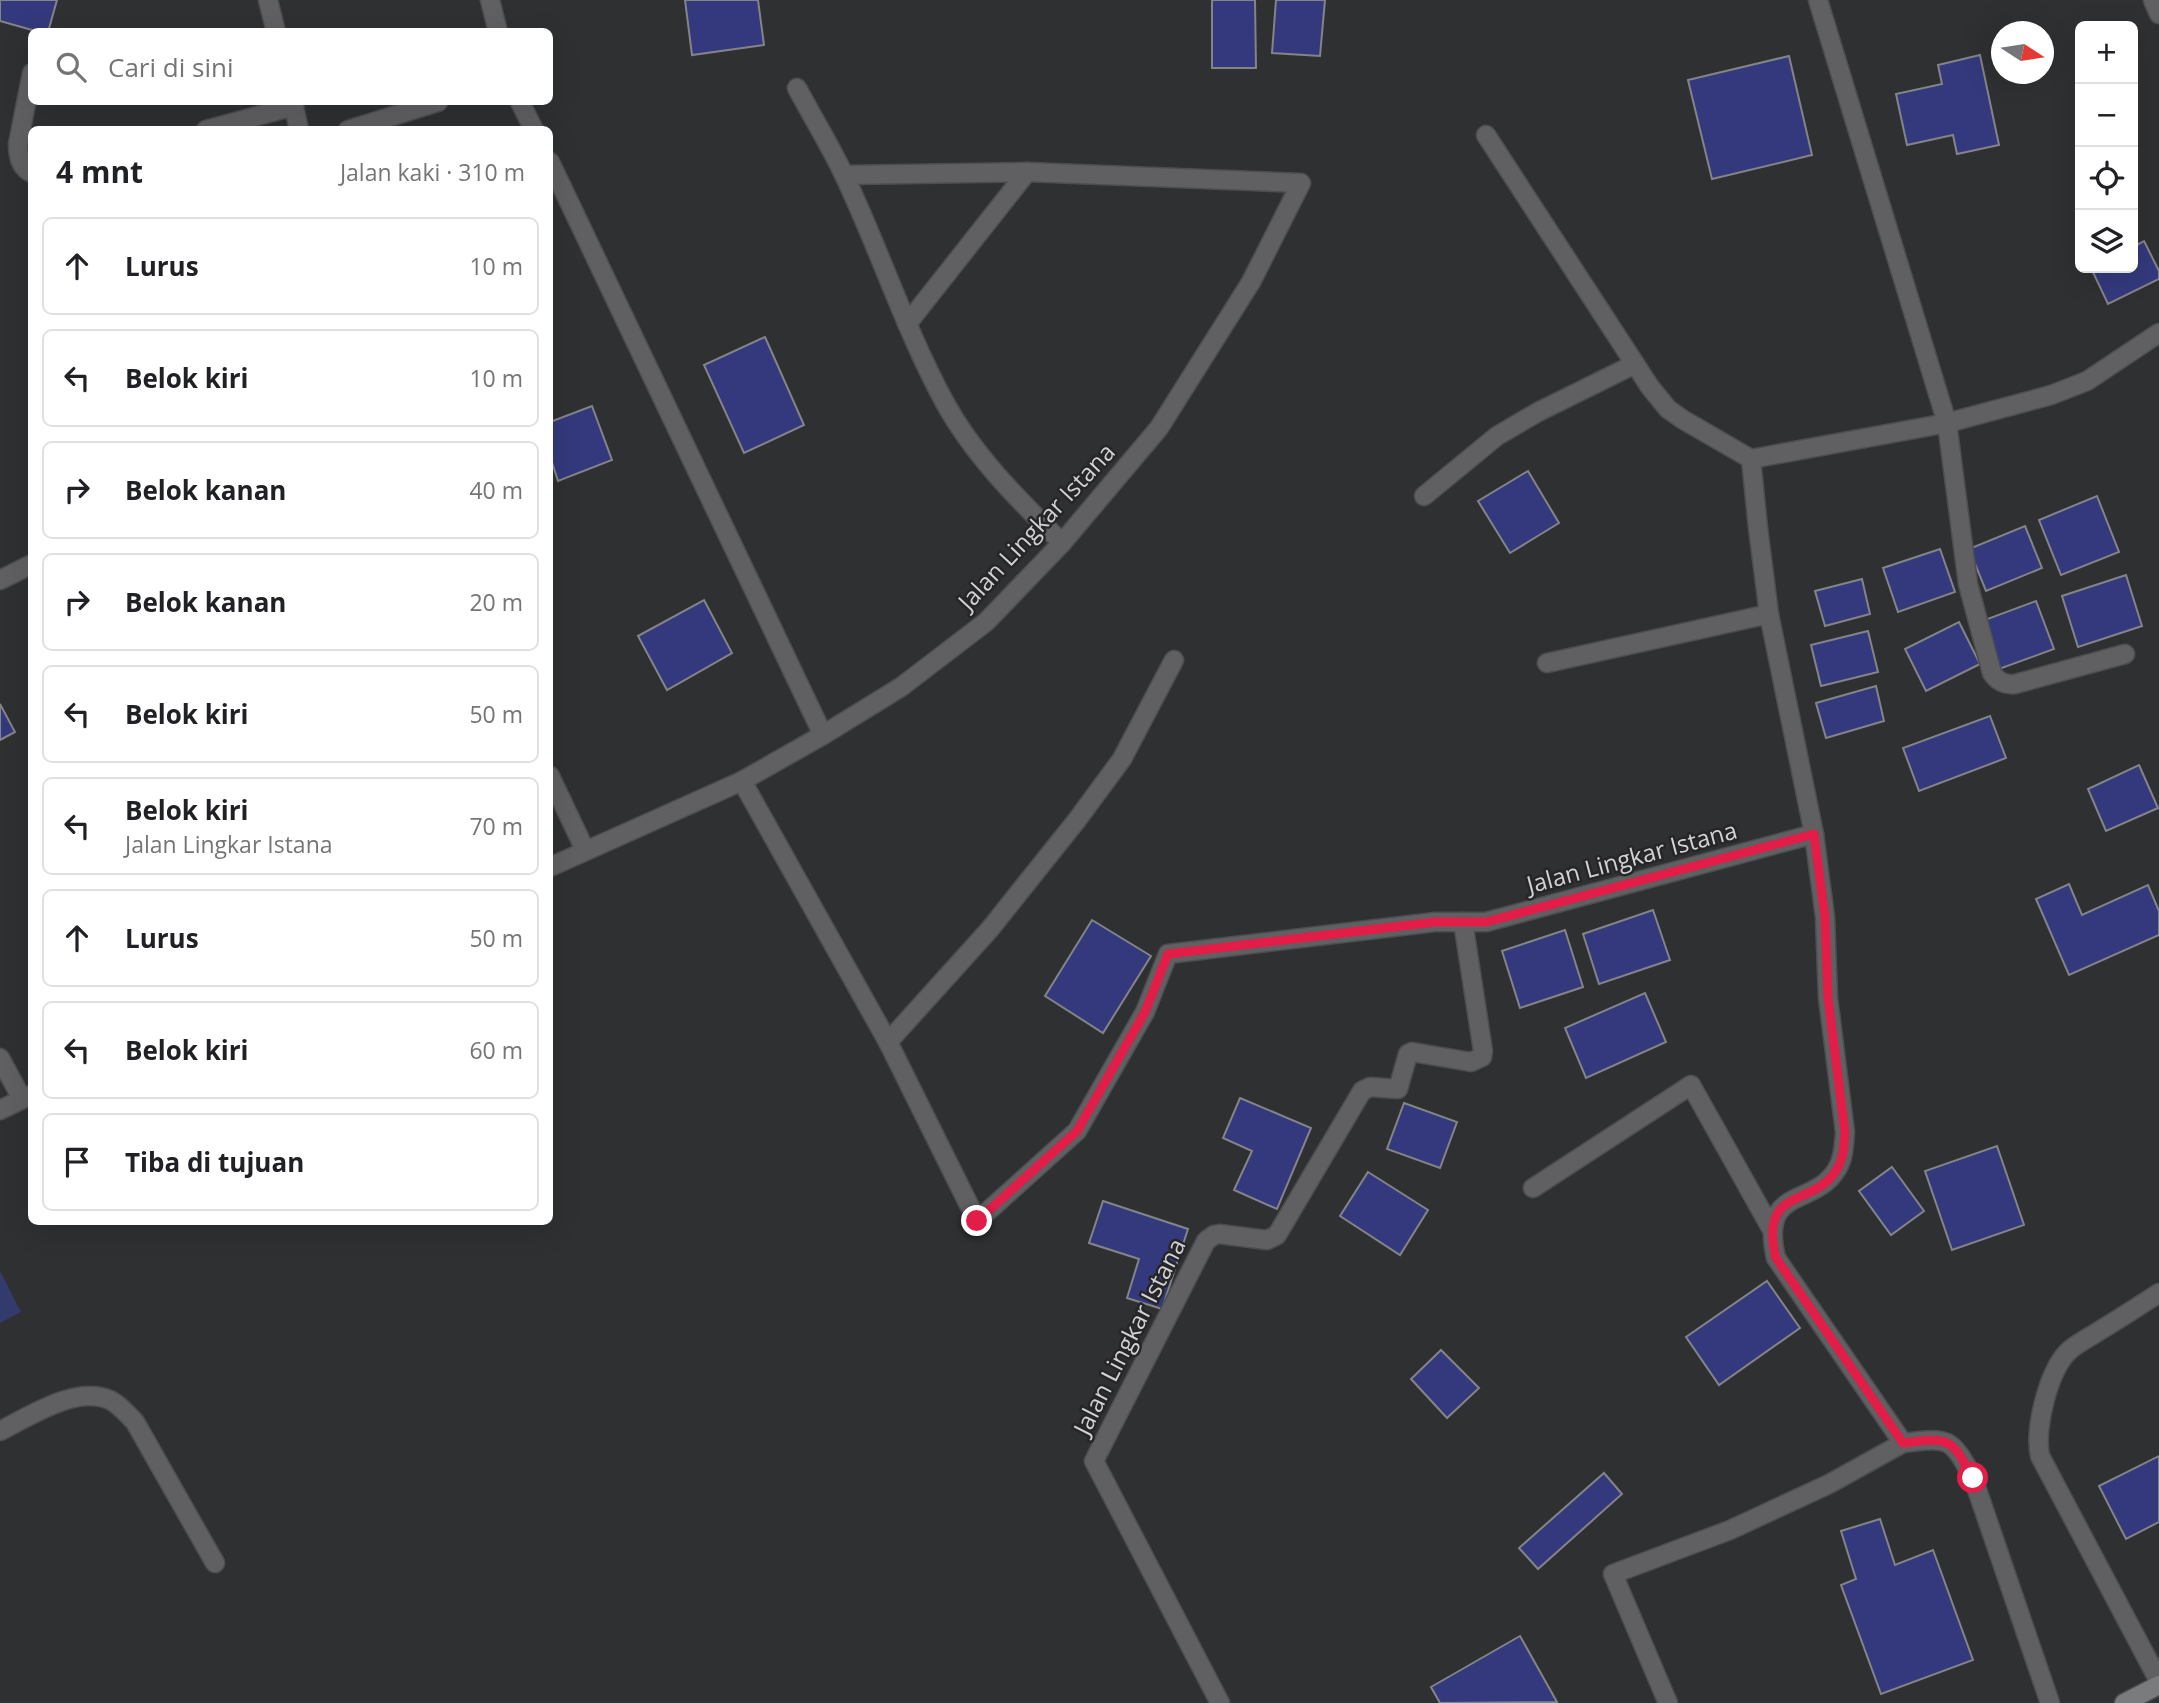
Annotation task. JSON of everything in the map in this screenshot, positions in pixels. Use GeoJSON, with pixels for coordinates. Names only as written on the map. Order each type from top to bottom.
{"type":"FeatureCollection","features":[{"type":"Feature","properties":{"kind":"street"},"geometry":{"type":"LineString","coordinates":[[268,0],[274,28]]}},
{"type":"Feature","properties":{"kind":"street"},"geometry":{"type":"LineString","coordinates":[[490,0],[497,28]]}},
{"type":"Feature","properties":{"kind":"street"},"geometry":{"type":"LineString","coordinates":[[1818,0],[1947,423],[1968,584],[1992,673],[2003,683],[2015,684],[2125,654]]}},
{"type":"Feature","properties":{"kind":"street"},"geometry":{"type":"LineString","coordinates":[[2153,0],[2159,13]]}},
{"type":"Feature","properties":{"kind":"street"},"geometry":{"type":"LineString","coordinates":[[797,88],[845,176],[907,324],[944,402],[1012,494],[1062,543]]}},
{"type":"Feature","properties":{"kind":"street"},"geometry":{"type":"LineString","coordinates":[[28,96],[18,154],[23,166],[28,170]]}},
{"type":"Feature","properties":{"kind":"street"},"geometry":{"type":"LineString","coordinates":[[219,126],[290,105]]}},
{"type":"Feature","properties":{"kind":"street"},"geometry":{"type":"LineString","coordinates":[[293,105],[298,126]]}},
{"type":"Feature","properties":{"kind":"street"},"geometry":{"type":"LineString","coordinates":[[361,126],[428,105]]}},
{"type":"Feature","properties":{"kind":"street"},"geometry":{"type":"LineString","coordinates":[[522,105],[532,126]]}},
{"type":"Feature","properties":{"kind":"street"},"geometry":{"type":"LineString","coordinates":[[1486,135],[1635,364],[1668,408],[1751,459],[1947,423],[2051,395],[2087,381],[2159,333]]}},
{"type":"Feature","properties":{"kind":"street"},"geometry":{"type":"LineString","coordinates":[[553,168],[822,735]]}},
{"type":"Feature","properties":{"kind":"street"},"geometry":{"type":"LineString","coordinates":[[845,176],[1027,172]]}},
{"type":"Feature","properties":{"kind":"street"},"geometry":{"type":"LineString","coordinates":[[907,324],[1027,172]]}},
{"type":"Feature","properties":{"kind":"street","name":"Jalan Lingkar Istana"},"geometry":{"type":"LineString","coordinates":[[553,866],[742,781],[901,687],[986,622],[1062,543],[1159,428],[1251,282],[1301,183],[1027,172]]}},
{"type":"Feature","properties":{"kind":"street"},"geometry":{"type":"LineString","coordinates":[[1424,496],[1497,436],[1538,412],[1635,364]]}},
{"type":"Feature","properties":{"kind":"street"},"geometry":{"type":"LineString","coordinates":[[1751,459],[1769,614],[1814,834],[1825,917],[1828,998],[1845,1132],[1839,1168],[1831,1177],[1787,1203],[1780,1210],[1772,1230]]}},
{"type":"Feature","properties":{"kind":"street"},"geometry":{"type":"LineString","coordinates":[[0,580],[28,566]]}},
{"type":"Feature","properties":{"kind":"street"},"geometry":{"type":"LineString","coordinates":[[1547,663],[1769,614]]}},
{"type":"Feature","properties":{"kind":"street"},"geometry":{"type":"LineString","coordinates":[[742,781],[888,1042],[990,929],[1077,820],[1122,759],[1174,660]]}},
{"type":"Feature","properties":{"kind":"street"},"geometry":{"type":"LineString","coordinates":[[553,782],[585,850]]}},
{"type":"Feature","properties":{"kind":"street","name":"Jalan Lingkar Istana"},"geometry":{"type":"LineString","coordinates":[[888,1042],[977,1221],[1077,1131],[1145,1012],[1168,954],[1435,922],[1486,922],[1814,834]]}},
{"type":"Feature","properties":{"kind":"street","name":"Jalan Lingkar Istana"},"geometry":{"type":"LineString","coordinates":[[1220,1703],[1094,1461],[1206,1241],[1219,1234],[1267,1240],[1277,1235],[1362,1091],[1370,1087],[1398,1089],[1408,1054],[1412,1052],[1471,1062],[1482,1057],[1463,922]]}},
{"type":"Feature","properties":{"kind":"street"},"geometry":{"type":"LineString","coordinates":[[0,1058],[27,1097],[0,1110]]}},
{"type":"Feature","properties":{"kind":"street"},"geometry":{"type":"LineString","coordinates":[[1533,1188],[1691,1086],[1772,1230],[1776,1258],[1903,1443]]}},
{"type":"Feature","properties":{"kind":"street"},"geometry":{"type":"LineString","coordinates":[[2124,1703],[2159,1683],[2040,1456],[2037,1443],[2038,1426],[2055,1373],[2069,1350],[2159,1293]]}},
{"type":"Feature","properties":{"kind":"street"},"geometry":{"type":"LineString","coordinates":[[0,1431],[65,1400],[81,1396],[95,1396],[119,1406],[135,1422],[215,1563]]}},
{"type":"Feature","properties":{"kind":"street"},"geometry":{"type":"LineString","coordinates":[[1668,1703],[1613,1574],[1730,1530],[1829,1484],[1903,1443],[1941,1440],[1954,1446],[1973,1478],[2050,1703]]}},
{"type":"Feature","properties":{"kind":"shaded area"},"geometry":{"type":"Polygon","coordinates":[[[0,1271],[21,1312],[0,1323],[0,1271]]]}},
{"type":"Feature","properties":{"kind":"building"},"geometry":{"type":"Polygon","coordinates":[[[0,0],[57,0],[49,28],[28,29],[0,21],[0,0]]]}},
{"type":"Feature","properties":{"kind":"building"},"geometry":{"type":"Polygon","coordinates":[[[685,0],[758,0],[764,45],[692,55],[685,0]]]}},
{"type":"Feature","properties":{"kind":"building"},"geometry":{"type":"Polygon","coordinates":[[[1212,0],[1255,0],[1256,68],[1212,68],[1212,0]]]}},
{"type":"Feature","properties":{"kind":"building"},"geometry":{"type":"Polygon","coordinates":[[[1276,0],[1325,0],[1320,56],[1272,53],[1276,0]]]}},
{"type":"Feature","properties":{"kind":"building"},"geometry":{"type":"Polygon","coordinates":[[[1980,55],[1999,145],[1957,154],[1953,135],[1907,145],[1896,94],[1942,84],[1938,65],[1980,55]]]}},
{"type":"Feature","properties":{"kind":"building"},"geometry":{"type":"Polygon","coordinates":[[[1789,56],[1812,155],[1712,179],[1688,80],[1789,56]]]}},
{"type":"Feature","properties":{"kind":"building"},"geometry":{"type":"Polygon","coordinates":[[[2144,241],[2159,271],[2159,279],[2108,304],[2093,273],[2138,273],[2138,244],[2144,241]]]}},
{"type":"Feature","properties":{"kind":"building"},"geometry":{"type":"Polygon","coordinates":[[[765,337],[804,425],[744,453],[704,365],[765,337]]]}},
{"type":"Feature","properties":{"kind":"building"},"geometry":{"type":"Polygon","coordinates":[[[592,406],[612,460],[558,481],[553,465],[553,421],[592,406]]]}},
{"type":"Feature","properties":{"kind":"building"},"geometry":{"type":"Polygon","coordinates":[[[1528,471],[1559,523],[1510,553],[1478,501],[1528,471]]]}},
{"type":"Feature","properties":{"kind":"building"},"geometry":{"type":"Polygon","coordinates":[[[2097,496],[2119,552],[2061,575],[2039,520],[2097,496]]]}},
{"type":"Feature","properties":{"kind":"building"},"geometry":{"type":"Polygon","coordinates":[[[2025,526],[2042,568],[1986,591],[1969,549],[2025,526]]]}},
{"type":"Feature","properties":{"kind":"building"},"geometry":{"type":"Polygon","coordinates":[[[1940,549],[1955,592],[1898,612],[1883,568],[1940,549]]]}},
{"type":"Feature","properties":{"kind":"building"},"geometry":{"type":"Polygon","coordinates":[[[2126,575],[2142,626],[2078,647],[2062,596],[2126,575]]]}},
{"type":"Feature","properties":{"kind":"building"},"geometry":{"type":"Polygon","coordinates":[[[1862,579],[1870,614],[1825,626],[1815,591],[1862,579]]]}},
{"type":"Feature","properties":{"kind":"building"},"geometry":{"type":"Polygon","coordinates":[[[704,600],[732,653],[667,690],[638,636],[704,600]]]}},
{"type":"Feature","properties":{"kind":"building"},"geometry":{"type":"Polygon","coordinates":[[[2036,601],[2054,649],[1999,669],[1982,621],[2036,601]]]}},
{"type":"Feature","properties":{"kind":"building"},"geometry":{"type":"Polygon","coordinates":[[[1959,622],[1980,664],[1926,691],[1905,649],[1959,622]]]}},
{"type":"Feature","properties":{"kind":"building"},"geometry":{"type":"Polygon","coordinates":[[[1868,631],[1878,672],[1821,686],[1811,645],[1868,631]]]}},
{"type":"Feature","properties":{"kind":"building"},"geometry":{"type":"Polygon","coordinates":[[[1876,686],[1884,721],[1826,738],[1816,703],[1876,686]]]}},
{"type":"Feature","properties":{"kind":"building"},"geometry":{"type":"Polygon","coordinates":[[[0,704],[15,732],[0,740],[0,704]]]}},
{"type":"Feature","properties":{"kind":"building"},"geometry":{"type":"Polygon","coordinates":[[[1990,716],[2006,758],[1919,791],[1903,748],[1990,716]]]}},
{"type":"Feature","properties":{"kind":"building"},"geometry":{"type":"Polygon","coordinates":[[[2139,765],[2158,808],[2106,831],[2088,789],[2139,765]]]}},
{"type":"Feature","properties":{"kind":"building"},"geometry":{"type":"Polygon","coordinates":[[[2069,884],[2082,915],[2148,885],[2159,911],[2159,935],[2069,975],[2036,899],[2069,884]]]}},
{"type":"Feature","properties":{"kind":"building"},"geometry":{"type":"Polygon","coordinates":[[[1653,910],[1670,960],[1599,984],[1583,934],[1653,910]]]}},
{"type":"Feature","properties":{"kind":"building"},"geometry":{"type":"Polygon","coordinates":[[[1092,920],[1151,956],[1103,1033],[1045,996],[1092,920]]]}},
{"type":"Feature","properties":{"kind":"building"},"geometry":{"type":"Polygon","coordinates":[[[1565,930],[1583,987],[1520,1008],[1502,951],[1565,930]]]}},
{"type":"Feature","properties":{"kind":"building"},"geometry":{"type":"Polygon","coordinates":[[[1645,993],[1666,1042],[1586,1078],[1565,1028],[1645,993]]]}},
{"type":"Feature","properties":{"kind":"building"},"geometry":{"type":"Polygon","coordinates":[[[1240,1098],[1311,1128],[1277,1209],[1234,1190],[1252,1151],[1223,1138],[1240,1098]]]}},
{"type":"Feature","properties":{"kind":"building"},"geometry":{"type":"Polygon","coordinates":[[[1404,1103],[1457,1122],[1440,1168],[1387,1149],[1404,1103]]]}},
{"type":"Feature","properties":{"kind":"building"},"geometry":{"type":"Polygon","coordinates":[[[1997,1146],[2024,1225],[1952,1250],[1925,1171],[1997,1146]]]}},
{"type":"Feature","properties":{"kind":"building"},"geometry":{"type":"Polygon","coordinates":[[[1892,1167],[1924,1211],[1891,1235],[1859,1191],[1892,1167]]]}},
{"type":"Feature","properties":{"kind":"building"},"geometry":{"type":"Polygon","coordinates":[[[1368,1172],[1428,1210],[1400,1255],[1340,1216],[1368,1172]]]}},
{"type":"Feature","properties":{"kind":"building"},"geometry":{"type":"Polygon","coordinates":[[[1103,1201],[1188,1229],[1162,1309],[1127,1298],[1139,1259],[1089,1243],[1103,1201]]]}},
{"type":"Feature","properties":{"kind":"building"},"geometry":{"type":"Polygon","coordinates":[[[1767,1281],[1800,1328],[1719,1385],[1686,1337],[1767,1281]]]}},
{"type":"Feature","properties":{"kind":"building"},"geometry":{"type":"Polygon","coordinates":[[[1441,1350],[1479,1388],[1447,1418],[1411,1379],[1441,1350]]]}},
{"type":"Feature","properties":{"kind":"building"},"geometry":{"type":"Polygon","coordinates":[[[2159,1456],[2159,1522],[2126,1539],[2099,1486],[2159,1456]]]}},
{"type":"Feature","properties":{"kind":"building"},"geometry":{"type":"Polygon","coordinates":[[[1604,1473],[1622,1494],[1538,1569],[1519,1548],[1604,1473]]]}},
{"type":"Feature","properties":{"kind":"building"},"geometry":{"type":"Polygon","coordinates":[[[1880,1519],[1895,1565],[1933,1550],[1973,1660],[1881,1694],[1841,1585],[1856,1579],[1841,1531],[1880,1519]]]}},
{"type":"Feature","properties":{"kind":"building"},"geometry":{"type":"Polygon","coordinates":[[[1520,1636],[1557,1702],[1440,1703],[1431,1687],[1520,1636]]]}},
{"type":"Feature","properties":{"kind":"route"},"geometry":{"type":"LineString","coordinates":[[977,1221],[1077,1131],[1145,1012],[1168,954],[1435,922],[1486,922],[1814,834],[1825,917],[1828,998],[1845,1132],[1839,1168],[1824,1183],[1787,1203],[1780,1210],[1772,1230],[1776,1258],[1903,1443],[1941,1440],[1954,1446],[1973,1478]]}}]}
